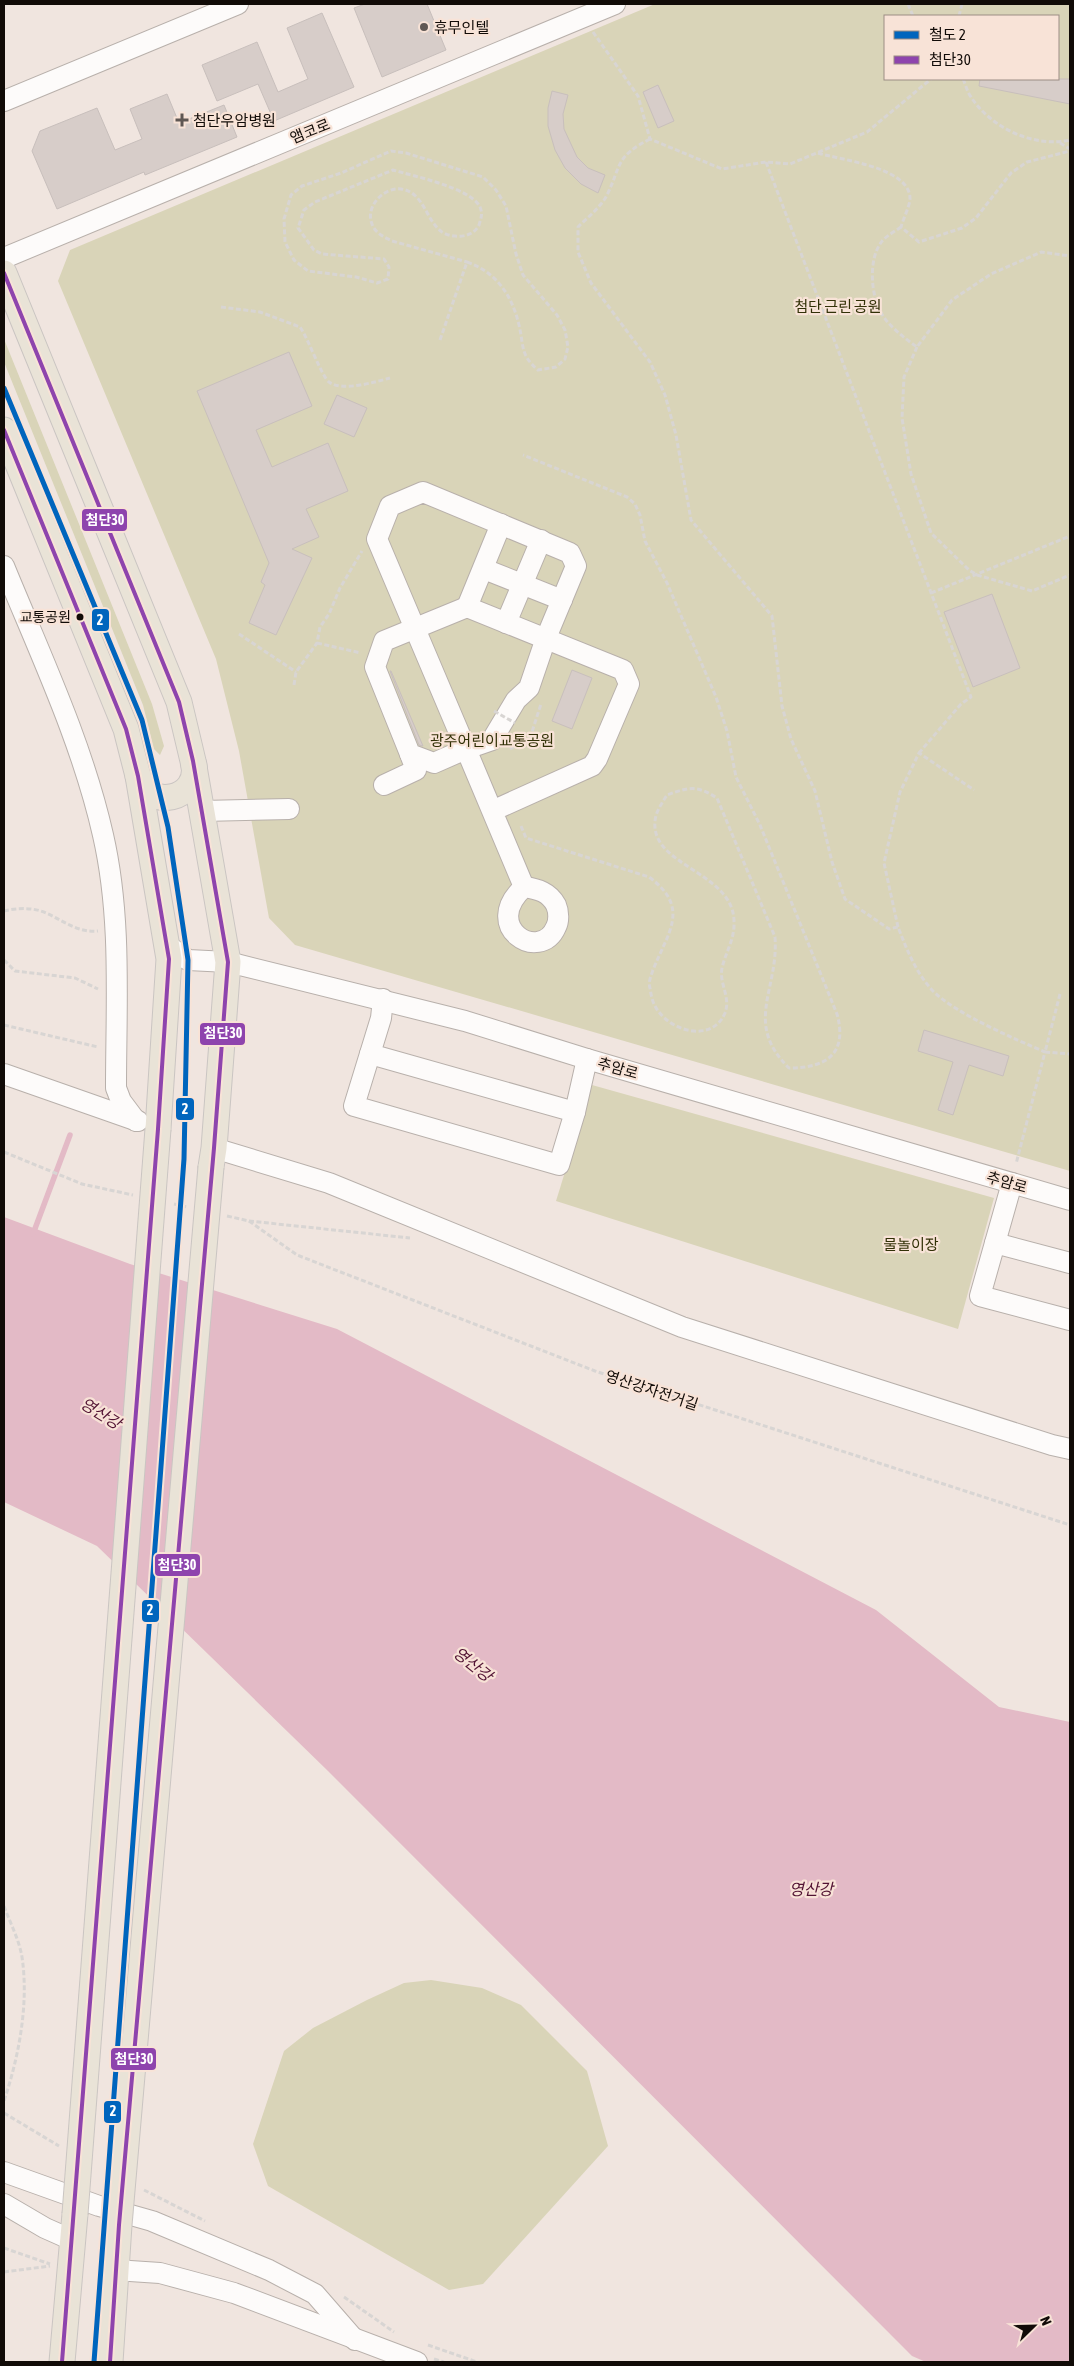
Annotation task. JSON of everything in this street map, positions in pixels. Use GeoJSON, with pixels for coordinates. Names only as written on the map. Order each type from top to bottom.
{"type":"FeatureCollection","features":[{"type":"Feature","properties":{"kind":"main road"},"geometry":{"type":"LineString","coordinates":[[4,271],[179,702],[194,761],[228,962],[119,2225],[110,2362]]}},
{"type":"Feature","properties":{"kind":"main road"},"geometry":{"type":"LineString","coordinates":[[4,430],[126,729],[138,776],[169,959],[147,1125],[75,2214],[65,2237],[62,2362]]}},
{"type":"Feature","properties":{"kind":"main road"},"geometry":{"type":"LineString","coordinates":[[138,776],[141,784],[155,796],[173,797],[188,786],[193,778],[194,761]]}},
{"type":"Feature","properties":{"kind":"street"},"geometry":{"type":"LineString","coordinates":[[4,101],[238,4]]}},
{"type":"Feature","properties":{"kind":"street","name":"앰코로"},"geometry":{"type":"LineString","coordinates":[[4,271],[580,11],[615,4]]}},
{"type":"Feature","properties":{"kind":"street"},"geometry":{"type":"LineString","coordinates":[[410,754],[434,763],[466,749],[492,740],[516,700],[529,688],[546,638],[576,566],[570,553],[423,492],[390,506],[377,539],[415,628],[466,749],[524,887]]}},
{"type":"Feature","properties":{"kind":"street"},"geometry":{"type":"LineString","coordinates":[[384,785],[416,770],[375,667],[384,642],[466,607],[484,569],[501,524]]}},
{"type":"Feature","properties":{"kind":"street"},"geometry":{"type":"LineString","coordinates":[[506,623],[541,540]]}},
{"type":"Feature","properties":{"kind":"street"},"geometry":{"type":"LineString","coordinates":[[4,566],[69,725],[87,777],[104,836],[116,928],[116,1088],[121,1100],[147,1125]]}},
{"type":"Feature","properties":{"kind":"street"},"geometry":{"type":"LineString","coordinates":[[484,569],[562,600]]}},
{"type":"Feature","properties":{"kind":"street"},"geometry":{"type":"LineString","coordinates":[[466,607],[623,670],[629,684],[597,759],[592,766],[492,811]]}},
{"type":"Feature","properties":{"kind":"street"},"geometry":{"type":"LineString","coordinates":[[202,811],[289,809]]}},
{"type":"Feature","properties":{"kind":"street","name":"추암로"},"geometry":{"type":"LineString","coordinates":[[167,945],[188,960],[228,962],[384,999],[465,1021],[587,1059],[1070,1200]]}},
{"type":"Feature","properties":{"kind":"street"},"geometry":{"type":"LineString","coordinates":[[384,999],[382,1018],[354,1106],[559,1165],[576,1112],[587,1059]]}},
{"type":"Feature","properties":{"kind":"street"},"geometry":{"type":"LineString","coordinates":[[370,1054],[576,1112]]}},
{"type":"Feature","properties":{"kind":"street"},"geometry":{"type":"LineString","coordinates":[[4,1074],[147,1125]]}},
{"type":"Feature","properties":{"kind":"street"},"geometry":{"type":"LineString","coordinates":[[212,1157],[329,1183],[682,1327],[1070,1449]]}},
{"type":"Feature","properties":{"kind":"street"},"geometry":{"type":"LineString","coordinates":[[1012,1183],[980,1296],[1070,1320]]}},
{"type":"Feature","properties":{"kind":"street"},"geometry":{"type":"LineString","coordinates":[[996,1243],[1070,1263]]}},
{"type":"Feature","properties":{"kind":"street"},"geometry":{"type":"LineString","coordinates":[[4,2172],[99,2206],[152,2221],[269,2270],[315,2294],[355,2340]]}},
{"type":"Feature","properties":{"kind":"street"},"geometry":{"type":"LineString","coordinates":[[4,2204],[65,2237]]}},
{"type":"Feature","properties":{"kind":"street"},"geometry":{"type":"LineString","coordinates":[[116,2270],[160,2274],[234,2293],[417,2362]]}},
{"type":"Feature","properties":{"kind":"path"},"geometry":{"type":"LineString","coordinates":[[580,11],[638,96],[650,140]]}},
{"type":"Feature","properties":{"kind":"path"},"geometry":{"type":"LineString","coordinates":[[898,927],[889,929],[845,898],[832,862],[815,791],[791,740],[782,706],[772,616],[691,520],[676,435],[665,396],[650,362],[591,282],[578,252],[578,228],[606,197],[621,159],[631,149],[650,140],[722,169],[766,162],[790,164],[867,132],[930,80]]}},
{"type":"Feature","properties":{"kind":"path"},"geometry":{"type":"LineString","coordinates":[[963,80],[971,97],[994,122],[1025,138],[1060,142],[1070,140]]}},
{"type":"Feature","properties":{"kind":"path"},"geometry":{"type":"LineString","coordinates":[[1060,142],[1070,150]]}},
{"type":"Feature","properties":{"kind":"path"},"geometry":{"type":"LineString","coordinates":[[901,227],[919,242],[962,228],[976,218],[1011,173],[1027,162],[1070,150]]}},
{"type":"Feature","properties":{"kind":"path"},"geometry":{"type":"LineString","coordinates":[[391,151],[406,153],[482,177],[496,190],[506,206],[516,254],[523,275],[557,315],[565,330],[568,347],[565,359],[556,367],[538,370],[528,362],[522,351],[519,325],[511,300],[497,278],[482,267],[467,262],[392,241],[381,236],[372,224],[371,213],[375,200],[386,193],[399,189],[408,191],[420,200],[442,232],[454,236],[466,236],[477,229],[482,215],[479,204],[464,193],[393,170],[315,202],[304,210],[298,228],[314,250],[322,254],[384,259],[389,267],[388,280],[377,284],[356,277],[308,271],[294,260],[285,242],[284,219],[291,195],[302,186],[341,173],[391,151]]}},
{"type":"Feature","properties":{"kind":"path"},"geometry":{"type":"LineString","coordinates":[[817,153],[870,166],[894,176],[906,186],[910,198],[901,227],[880,244],[872,278],[879,309],[894,328],[917,347]]}},
{"type":"Feature","properties":{"kind":"path"},"geometry":{"type":"LineString","coordinates":[[766,162],[971,697],[961,704],[919,753],[900,792],[884,863],[898,927],[918,972],[934,992],[1007,1035],[1046,1052],[1070,1054]]}},
{"type":"Feature","properties":{"kind":"path"},"geometry":{"type":"LineString","coordinates":[[1070,256],[1041,252],[991,274],[952,300],[917,347],[904,377],[902,418],[912,474],[931,532],[969,570],[977,576],[1032,591],[1070,574]]}},
{"type":"Feature","properties":{"kind":"path"},"geometry":{"type":"LineString","coordinates":[[440,340],[467,262]]}},
{"type":"Feature","properties":{"kind":"path"},"geometry":{"type":"LineString","coordinates":[[221,307],[260,312],[300,327],[328,382],[338,386],[358,385],[390,378]]}},
{"type":"Feature","properties":{"kind":"path"},"geometry":{"type":"LineString","coordinates":[[511,803],[526,838],[649,877],[662,886],[674,914],[671,932],[648,983],[654,1006],[661,1014],[675,1026],[695,1032],[715,1026],[725,1013],[728,998],[723,983],[722,969],[735,933],[734,917],[730,902],[719,889],[674,857],[665,848],[657,837],[655,822],[667,795],[694,787],[707,791],[718,798],[775,937],[776,958],[765,1016],[765,1032],[770,1045],[789,1068],[808,1068],[824,1063],[840,1045],[841,1028],[837,1014],[760,825],[736,778],[727,731],[716,697],[667,583],[645,541],[640,515],[635,504],[627,496],[523,455]]}},
{"type":"Feature","properties":{"kind":"path"},"geometry":{"type":"LineString","coordinates":[[931,593],[977,576],[1070,536]]}},
{"type":"Feature","properties":{"kind":"path"},"geometry":{"type":"LineString","coordinates":[[294,684],[296,672],[317,643],[320,626],[329,614],[340,588],[367,542]]}},
{"type":"Feature","properties":{"kind":"path"},"geometry":{"type":"LineString","coordinates":[[239,634],[296,672]]}},
{"type":"Feature","properties":{"kind":"path"},"geometry":{"type":"LineString","coordinates":[[317,643],[367,656],[375,667]]}},
{"type":"Feature","properties":{"kind":"path"},"geometry":{"type":"LineString","coordinates":[[494,711],[515,723]]}},
{"type":"Feature","properties":{"kind":"path"},"geometry":{"type":"LineString","coordinates":[[919,753],[974,790]]}},
{"type":"Feature","properties":{"kind":"path"},"geometry":{"type":"LineString","coordinates":[[4,912],[20,908],[44,912],[72,927],[92,931],[116,928]]}},
{"type":"Feature","properties":{"kind":"path"},"geometry":{"type":"LineString","coordinates":[[4,960],[15,971],[75,978],[116,999]]}},
{"type":"Feature","properties":{"kind":"path"},"geometry":{"type":"LineString","coordinates":[[1016,1164],[1060,994]]}},
{"type":"Feature","properties":{"kind":"path"},"geometry":{"type":"LineString","coordinates":[[4,1025],[96,1047],[116,1048]]}},
{"type":"Feature","properties":{"kind":"path"},"geometry":{"type":"LineString","coordinates":[[4,1152],[82,1184],[138,1196]]}},
{"type":"Feature","properties":{"kind":"path"},"geometry":{"type":"LineString","coordinates":[[166,1202],[193,1208]]}},
{"type":"Feature","properties":{"kind":"path","name":"영산강자전거길"},"geometry":{"type":"LineString","coordinates":[[221,1214],[249,1221],[414,1238]]}},
{"type":"Feature","properties":{"kind":"path","name":"영산강자전거길"},"geometry":{"type":"LineString","coordinates":[[249,1221],[297,1255],[595,1371],[1070,1526]]}},
{"type":"Feature","properties":{"kind":"path"},"geometry":{"type":"LineString","coordinates":[[4,1906],[18,1941],[23,1970],[20,2040],[13,2075],[4,2100]]}},
{"type":"Feature","properties":{"kind":"path"},"geometry":{"type":"LineString","coordinates":[[53,2265],[65,2237]]}},
{"type":"Feature","properties":{"kind":"path"},"geometry":{"type":"LineString","coordinates":[[4,2248],[53,2265]]}},
{"type":"Feature","properties":{"kind":"path"},"geometry":{"type":"LineString","coordinates":[[4,2272],[53,2265]]}},
{"type":"Feature","properties":{"kind":"green space"},"geometry":{"type":"Polygon","coordinates":[[[655,4],[1070,4],[1070,1171],[295,945],[269,918],[239,751],[216,659],[58,281],[70,250],[655,4]]]}},
{"type":"Feature","properties":{"kind":"green space"},"geometry":{"type":"Polygon","coordinates":[[[4,339],[152,704],[164,746],[160,755],[154,749],[143,705],[4,362],[4,339]]]}},
{"type":"Feature","properties":{"kind":"green space","name":"물놀이장"},"geometry":{"type":"Polygon","coordinates":[[[592,1085],[994,1198],[958,1329],[556,1201],[592,1085]]]}},
{"type":"Feature","properties":{"kind":"green space"},"geometry":{"type":"Polygon","coordinates":[[[431,1980],[482,1988],[521,2005],[587,2071],[608,2146],[483,2284],[449,2290],[268,2186],[253,2144],[284,2051],[313,2028],[367,2000],[404,1983],[431,1980]]]}},
{"type":"Feature","properties":{"kind":"water","name":"영산강"},"geometry":{"type":"Polygon","coordinates":[[[4,1217],[130,1264],[337,1329],[876,1610],[999,1707],[1070,1722],[1070,2362],[926,2362],[912,2356],[328,1771],[97,1546],[4,1502],[4,1217]]]}},
{"type":"Feature","properties":{"kind":"building"},"geometry":{"type":"Polygon","coordinates":[[[365,4],[427,4],[446,50],[382,77],[354,8],[365,4]]]}},
{"type":"Feature","properties":{"kind":"building"},"geometry":{"type":"Polygon","coordinates":[[[322,13],[354,87],[274,121],[258,84],[217,101],[202,65],[257,42],[278,92],[308,79],[287,28],[322,13]]]}},
{"type":"Feature","properties":{"kind":"building"},"geometry":{"type":"Polygon","coordinates":[[[1070,79],[1070,104],[979,86],[980,80],[1070,79]]]}},
{"type":"Feature","properties":{"kind":"building"},"geometry":{"type":"Polygon","coordinates":[[[658,85],[674,121],[658,128],[643,92],[658,85]]]}},
{"type":"Feature","properties":{"kind":"building"},"geometry":{"type":"Polygon","coordinates":[[[552,91],[568,95],[563,114],[564,129],[577,157],[588,168],[605,175],[598,193],[581,184],[565,168],[555,150],[548,126],[548,108],[552,91]]]}},
{"type":"Feature","properties":{"kind":"building"},"geometry":{"type":"Polygon","coordinates":[[[167,94],[179,123],[224,105],[237,137],[145,175],[144,172],[57,209],[32,151],[40,131],[97,108],[115,150],[142,139],[130,109],[167,94]]]}},
{"type":"Feature","properties":{"kind":"building"},"geometry":{"type":"Polygon","coordinates":[[[289,352],[312,406],[256,430],[272,467],[328,443],[348,491],[306,509],[319,537],[292,549],[312,558],[276,635],[249,623],[265,585],[261,582],[269,563],[197,391],[289,352]]]}},
{"type":"Feature","properties":{"kind":"building"},"geometry":{"type":"Polygon","coordinates":[[[337,395],[367,408],[354,437],[324,424],[337,395]]]}},
{"type":"Feature","properties":{"kind":"building"},"geometry":{"type":"Polygon","coordinates":[[[992,594],[1020,668],[973,687],[944,612],[992,594]]]}},
{"type":"Feature","properties":{"kind":"building"},"geometry":{"type":"Polygon","coordinates":[[[572,670],[592,678],[572,729],[552,721],[572,670]]]}},
{"type":"Feature","properties":{"kind":"building"},"geometry":{"type":"Polygon","coordinates":[[[391,671],[423,746],[419,745],[391,671]]]}},
{"type":"Feature","properties":{"kind":"building"},"geometry":{"type":"Polygon","coordinates":[[[924,1030],[1009,1056],[1003,1076],[969,1065],[953,1115],[938,1110],[953,1062],[918,1051],[924,1030]]]}},
{"type":"Feature","properties":{"kind":"waterway"},"geometry":{"type":"LineString","coordinates":[[33,1234],[70,1135]]}},
{"type":"Feature","properties":{"kind":"rail line","name":"2"},"geometry":{"type":"LineString","coordinates":[[4,388],[142,720],[168,827],[188,960],[184,1159],[94,2362]]}},
{"type":"Feature","properties":{"kind":"transit line","name":"첨단30"},"geometry":{"type":"LineString","coordinates":[[4,273],[179,702],[193,761],[228,962],[214,1148],[119,2225],[110,2362]]}},
{"type":"Feature","properties":{"kind":"transit line","name":"첨단30"},"geometry":{"type":"LineString","coordinates":[[4,430],[126,729],[138,776],[169,959],[158,1129],[62,2362]]}},
{"type":"Feature","properties":{"kind":"place","name":"휴무인텔"},"geometry":{"type":"Point","coordinates":[424,27]}},
{"type":"Feature","properties":{"kind":"place","name":"첨단우암병원"},"geometry":{"type":"Point","coordinates":[182,120]}},
{"type":"Feature","properties":{"kind":"place","name":"교통공원"},"geometry":{"type":"Point","coordinates":[80,617]}},
{"type":"Feature","properties":{"kind":"park label","name":"첨단 근린 공원"},"geometry":{"type":"Point","coordinates":[838,306]}},
{"type":"Feature","properties":{"kind":"park label","name":"광주어린이교통공원"},"geometry":{"type":"Point","coordinates":[492,740]}}]}
